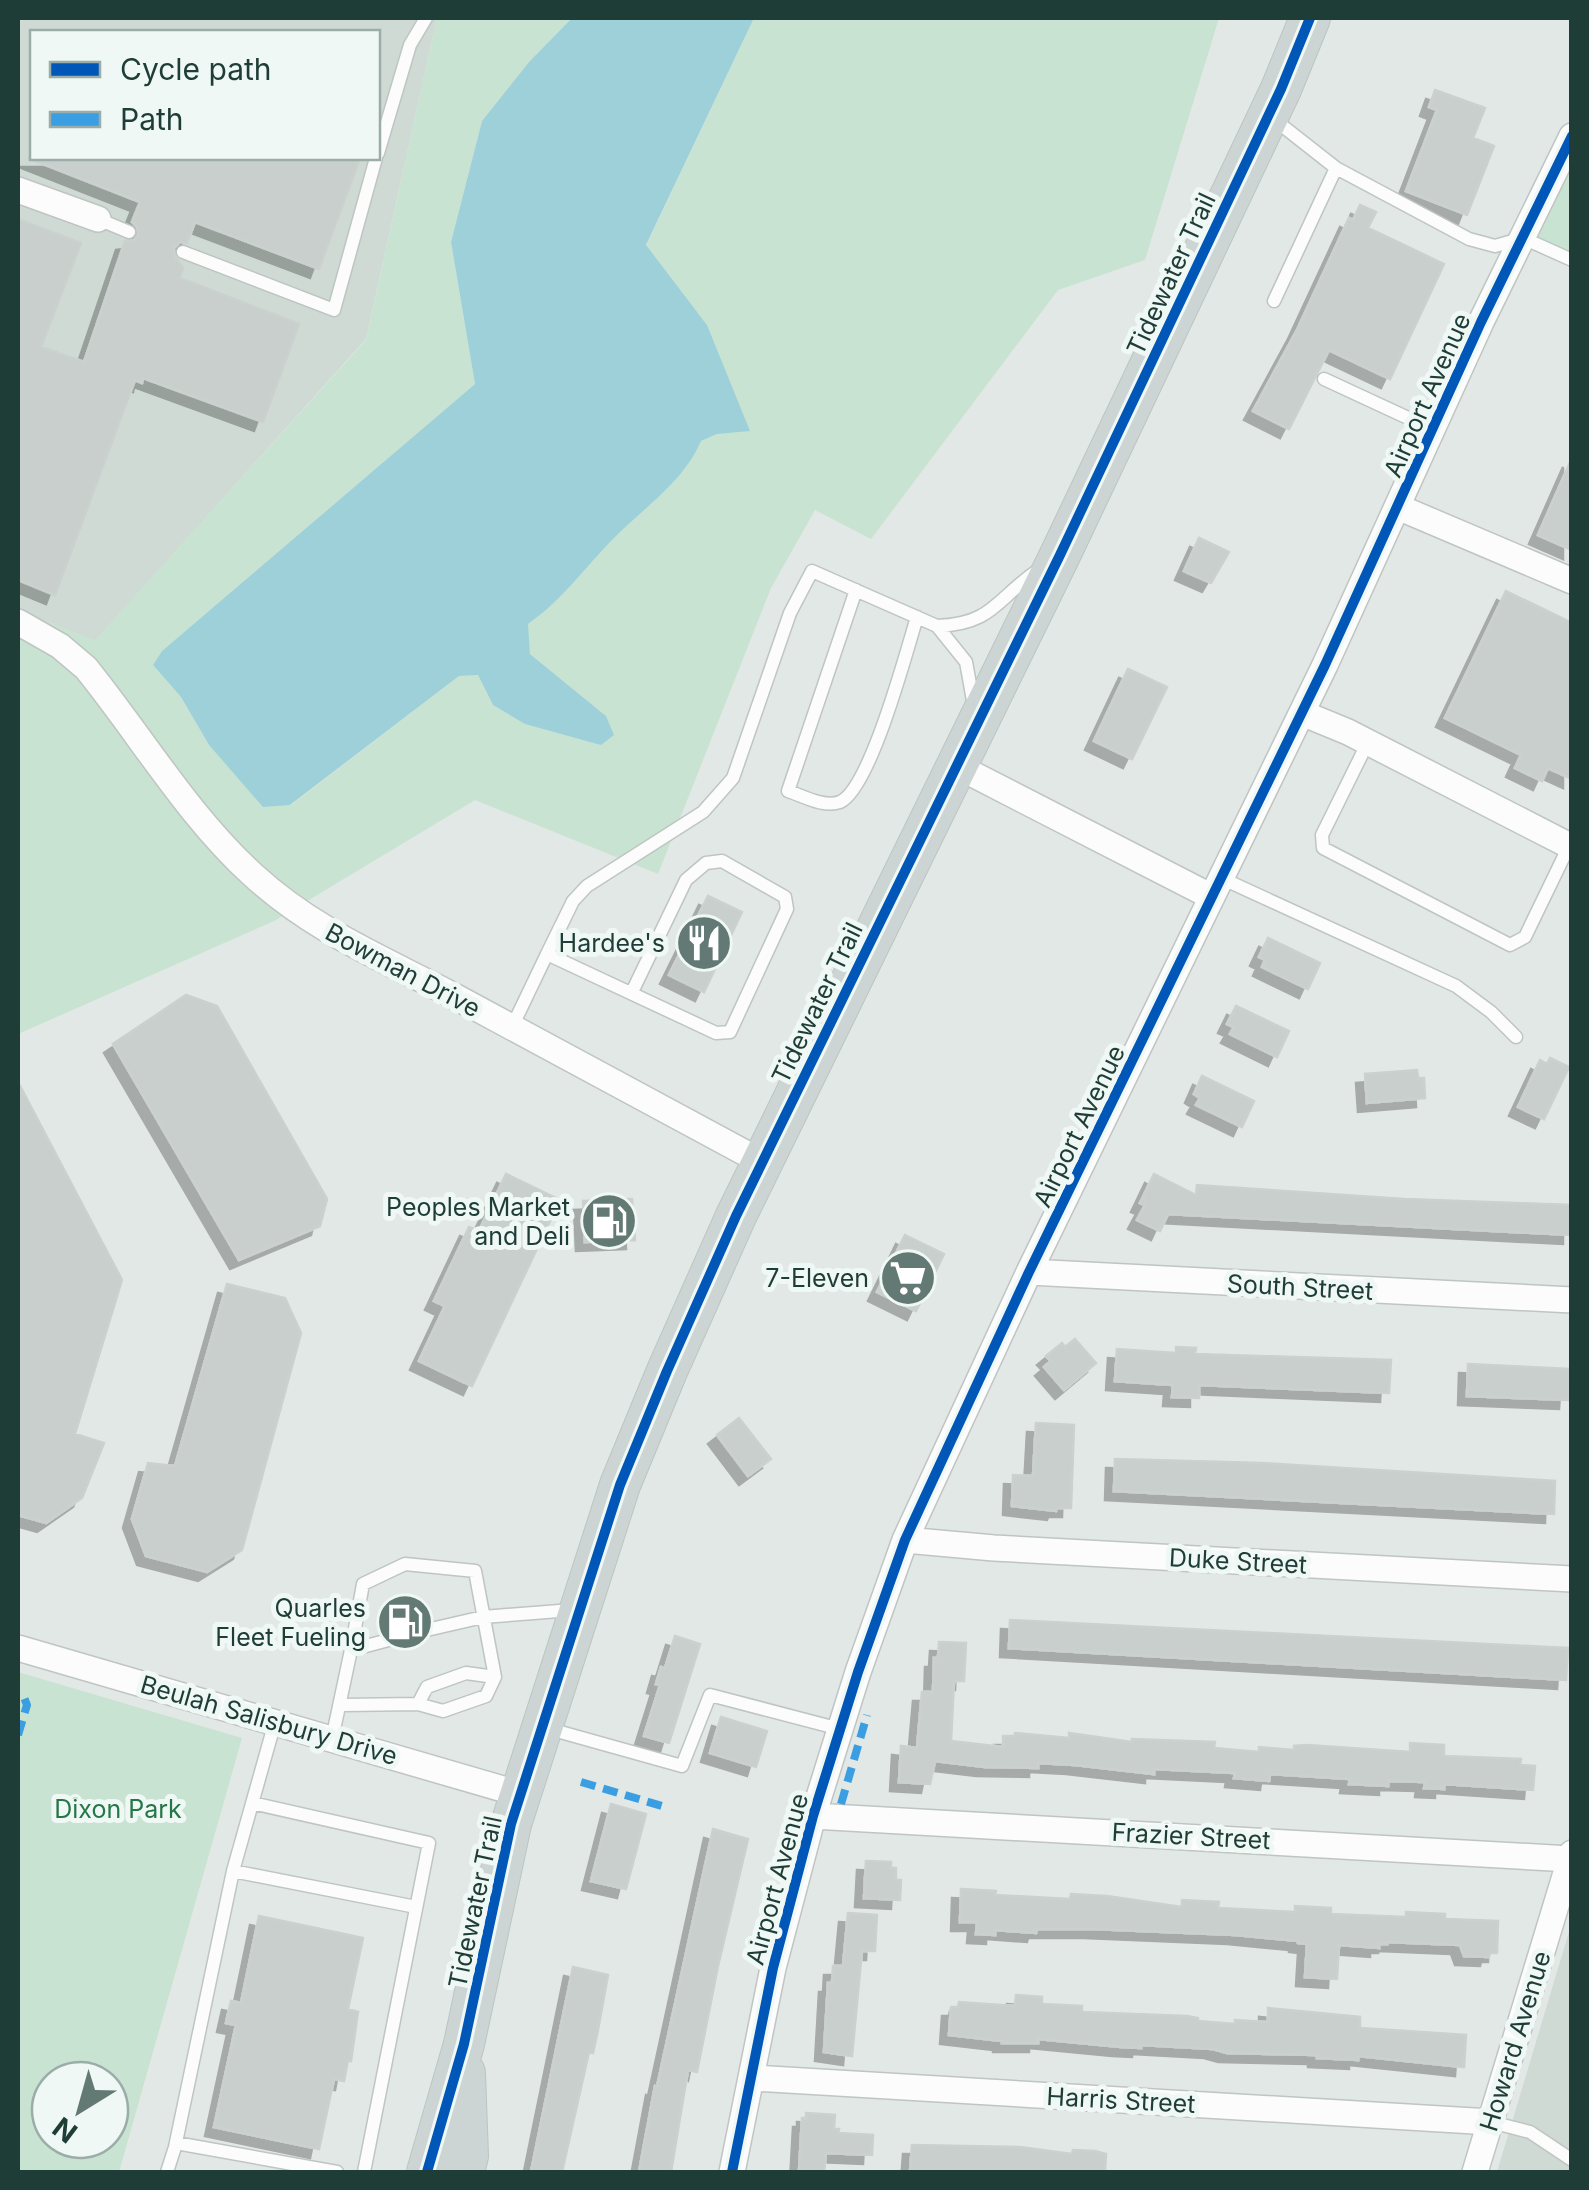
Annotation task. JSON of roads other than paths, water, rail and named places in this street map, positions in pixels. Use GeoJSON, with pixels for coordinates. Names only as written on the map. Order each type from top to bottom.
{"type":"FeatureCollection","features":[{"type":"Feature","properties":{"kind":"main road","name":"Tidewater Trail"},"geometry":{"type":"LineString","coordinates":[[464,2044],[520,1794],[620,1484],[666,1371],[762,1162],[1060,555],[1269,115],[1310,18]]}},
{"type":"Feature","properties":{"kind":"main road"},"geometry":{"type":"LineString","coordinates":[[427,2172],[464,2044]]}},
{"type":"Feature","properties":{"kind":"main road"},"geometry":{"type":"LineString","coordinates":[[464,2044],[468,2156],[464,2172]]}},
{"type":"Feature","properties":{"kind":"street","name":"Airport Avenue"},"geometry":{"type":"LineString","coordinates":[[732,2172],[774,1968],[813,1816],[906,1540],[1029,1272],[1302,712],[1481,322],[1572,136]]}},
{"type":"Feature","properties":{"kind":"street"},"geometry":{"type":"LineString","coordinates":[[18,190],[98,219]]}},
{"type":"Feature","properties":{"kind":"street"},"geometry":{"type":"LineString","coordinates":[[1398,508],[1572,581]]}},
{"type":"Feature","properties":{"kind":"street","name":"Bowman Drive"},"geometry":{"type":"LineString","coordinates":[[18,622],[60,646],[86,668],[216,837],[252,875],[300,914],[344,942],[512,1027],[762,1162]]}},
{"type":"Feature","properties":{"kind":"street"},"geometry":{"type":"LineString","coordinates":[[1302,712],[1570,846]]}},
{"type":"Feature","properties":{"kind":"street"},"geometry":{"type":"LineString","coordinates":[[956,766],[1216,888]]}},
{"type":"Feature","properties":{"kind":"street","name":"South Street"},"geometry":{"type":"LineString","coordinates":[[1029,1272],[1572,1300]]}},
{"type":"Feature","properties":{"kind":"street","name":"Duke Street"},"geometry":{"type":"LineString","coordinates":[[906,1540],[1572,1579]]}},
{"type":"Feature","properties":{"kind":"street","name":"Beulah Salisbury Drive"},"geometry":{"type":"LineString","coordinates":[[18,1648],[520,1794]]}},
{"type":"Feature","properties":{"kind":"street","name":"Frazier Street"},"geometry":{"type":"LineString","coordinates":[[813,1816],[1571,1856]]}},
{"type":"Feature","properties":{"kind":"street","name":"Howard Avenue"},"geometry":{"type":"LineString","coordinates":[[1475,2172],[1571,1856]]}},
{"type":"Feature","properties":{"kind":"street","name":"Harris Street"},"geometry":{"type":"LineString","coordinates":[[752,2078],[1490,2122]]}},
{"type":"Feature","properties":{"kind":"lane"},"geometry":{"type":"LineString","coordinates":[[380,145],[410,45],[426,18]]}},
{"type":"Feature","properties":{"kind":"lane"},"geometry":{"type":"LineString","coordinates":[[1269,115],[1336,168],[1469,239],[1495,246],[1523,238],[1572,260]]}},
{"type":"Feature","properties":{"kind":"lane"},"geometry":{"type":"LineString","coordinates":[[183,252],[334,310],[376,160]]}},
{"type":"Feature","properties":{"kind":"lane"},"geometry":{"type":"LineString","coordinates":[[1274,301],[1336,168]]}},
{"type":"Feature","properties":{"kind":"lane"},"geometry":{"type":"LineString","coordinates":[[98,219],[129,232]]}},
{"type":"Feature","properties":{"kind":"lane"},"geometry":{"type":"LineString","coordinates":[[1324,380],[1434,430]]}},
{"type":"Feature","properties":{"kind":"lane"},"geometry":{"type":"LineString","coordinates":[[512,1027],[573,901],[587,886],[703,812],[734,778],[790,613],[812,571],[937,626],[962,625],[981,619],[1016,586],[1060,555]]}},
{"type":"Feature","properties":{"kind":"lane"},"geometry":{"type":"LineString","coordinates":[[856,590],[788,791],[830,805],[844,801],[856,788],[878,738],[917,618]]}},
{"type":"Feature","properties":{"kind":"lane"},"geometry":{"type":"LineString","coordinates":[[937,626],[966,662],[976,723]]}},
{"type":"Feature","properties":{"kind":"lane"},"geometry":{"type":"LineString","coordinates":[[1368,742],[1322,835],[1323,848],[1510,945],[1525,937],[1570,846]]}},
{"type":"Feature","properties":{"kind":"lane"},"geometry":{"type":"LineString","coordinates":[[547,954],[716,1033],[730,1032],[787,909],[786,897],[722,860],[706,864],[686,880],[632,992]]}},
{"type":"Feature","properties":{"kind":"lane"},"geometry":{"type":"LineString","coordinates":[[1216,888],[1456,986],[1516,1037]]}},
{"type":"Feature","properties":{"kind":"lane"},"geometry":{"type":"LineString","coordinates":[[332,1738],[363,1584],[406,1564],[475,1571],[495,1676],[486,1696],[443,1710],[418,1704],[341,1705]]}},
{"type":"Feature","properties":{"kind":"lane"},"geometry":{"type":"LineString","coordinates":[[418,1632],[484,1617],[580,1610]]}},
{"type":"Feature","properties":{"kind":"lane"},"geometry":{"type":"LineString","coordinates":[[351,1650],[396,1638]]}},
{"type":"Feature","properties":{"kind":"lane"},"geometry":{"type":"LineString","coordinates":[[418,1704],[426,1687],[466,1673],[495,1676]]}},
{"type":"Feature","properties":{"kind":"lane"},"geometry":{"type":"LineString","coordinates":[[541,1726],[682,1766],[710,1694],[840,1730]]}},
{"type":"Feature","properties":{"kind":"lane"},"geometry":{"type":"LineString","coordinates":[[167,2172],[233,1871],[275,1722]]}},
{"type":"Feature","properties":{"kind":"lane"},"geometry":{"type":"LineString","coordinates":[[252,1803],[429,1843],[364,2172]]}},
{"type":"Feature","properties":{"kind":"lane"},"geometry":{"type":"LineString","coordinates":[[233,1871],[416,1907]]}},
{"type":"Feature","properties":{"kind":"lane"},"geometry":{"type":"LineString","coordinates":[[1490,2122],[1530,2132],[1572,2160]]}},
{"type":"Feature","properties":{"kind":"lane"},"geometry":{"type":"LineString","coordinates":[[176,2143],[337,2172]]}},
{"type":"Feature","properties":{"kind":"water"},"geometry":{"type":"Polygon","coordinates":[[[572,18],[754,18],[646,245],[707,325],[750,431],[717,434],[701,441],[673,482],[528,624],[530,654],[606,716],[614,735],[601,745],[525,724],[493,705],[478,675],[459,676],[290,805],[263,807],[209,745],[181,697],[153,665],[162,651],[475,384],[451,242],[482,121],[529,62],[572,18]]]}},
{"type":"Feature","properties":{"kind":"place","name":"Hardee's"},"geometry":{"type":"Point","coordinates":[704,943]}},
{"type":"Feature","properties":{"kind":"place","name":"Peoples Market and Deli"},"geometry":{"type":"Point","coordinates":[609,1221]}},
{"type":"Feature","properties":{"kind":"place","name":"7-Eleven"},"geometry":{"type":"Point","coordinates":[908,1278]}},
{"type":"Feature","properties":{"kind":"place","name":"Quarles Fleet Fueling"},"geometry":{"type":"Point","coordinates":[405,1622]}},
{"type":"Feature","properties":{"kind":"park label","name":"Dixon Park"},"geometry":{"type":"Point","coordinates":[118,1809]}}]}
